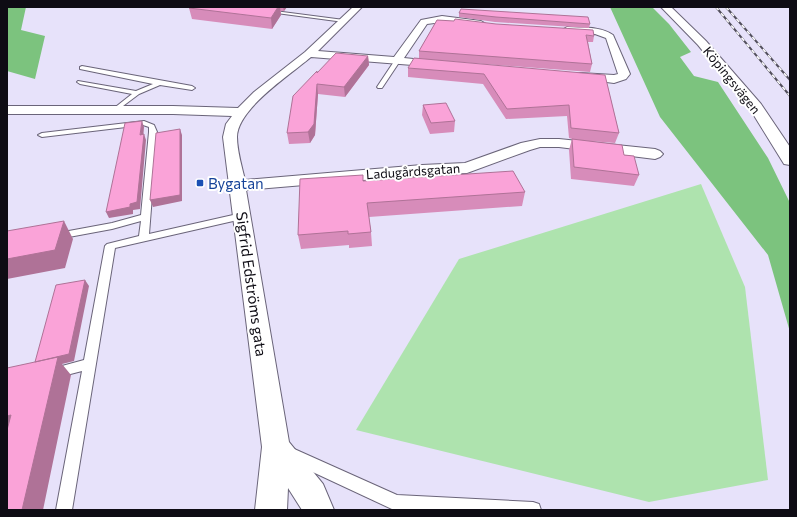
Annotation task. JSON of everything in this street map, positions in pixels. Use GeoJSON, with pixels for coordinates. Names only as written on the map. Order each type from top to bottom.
{"type":"FeatureCollection","features":[{"type":"Feature","properties":{"kind":"main road","name":"Köpingsvägen"},"geometry":{"type":"LineString","coordinates":[[666,7],[702,43],[756,107],[790,160]]}},
{"type":"Feature","properties":{"kind":"street","name":"Sigfrid Edströms gata"},"geometry":{"type":"LineString","coordinates":[[271,510],[276,447],[230,137],[233,124],[241,112],[309,54],[358,7]]}},
{"type":"Feature","properties":{"kind":"street"},"geometry":{"type":"LineString","coordinates":[[397,61],[421,24],[427,21],[442,18],[488,25]]}},
{"type":"Feature","properties":{"kind":"street"},"geometry":{"type":"LineString","coordinates":[[557,30],[596,32],[607,35],[610,38],[624,74],[622,77],[614,79],[568,75]]}},
{"type":"Feature","properties":{"kind":"street"},"geometry":{"type":"LineString","coordinates":[[309,54],[452,65]]}},
{"type":"Feature","properties":{"kind":"street"},"geometry":{"type":"LineString","coordinates":[[11,110],[241,112]]}},
{"type":"Feature","properties":{"kind":"street","name":"Ladugårdsgatan"},"geometry":{"type":"LineString","coordinates":[[238,186],[467,168],[526,146],[540,143],[655,154]]}},
{"type":"Feature","properties":{"kind":"street","name":"Sigfrid Edströms gata"},"geometry":{"type":"LineString","coordinates":[[276,447],[312,495],[318,510]]}},
{"type":"Feature","properties":{"kind":"lane"},"geometry":{"type":"LineString","coordinates":[[263,10],[344,21]]}},
{"type":"Feature","properties":{"kind":"lane"},"geometry":{"type":"LineString","coordinates":[[380,87],[397,61]]}},
{"type":"Feature","properties":{"kind":"lane"},"geometry":{"type":"LineString","coordinates":[[82,68],[192,88]]}},
{"type":"Feature","properties":{"kind":"lane"},"geometry":{"type":"LineString","coordinates":[[80,82],[137,93]]}},
{"type":"Feature","properties":{"kind":"lane"},"geometry":{"type":"LineString","coordinates":[[115,110],[137,93],[159,83]]}},
{"type":"Feature","properties":{"kind":"lane"},"geometry":{"type":"LineString","coordinates":[[42,136],[144,123],[152,126],[144,238]]}},
{"type":"Feature","properties":{"kind":"lane"},"geometry":{"type":"LineString","coordinates":[[64,510],[110,246],[242,216]]}},
{"type":"Feature","properties":{"kind":"lane"},"geometry":{"type":"LineString","coordinates":[[52,237],[112,226],[146,217]]}},
{"type":"Feature","properties":{"kind":"lane"},"geometry":{"type":"LineString","coordinates":[[42,376],[90,364]]}},
{"type":"Feature","properties":{"kind":"lane"},"geometry":{"type":"LineString","coordinates":[[276,447],[396,503],[533,510]]}},
{"type":"Feature","properties":{"kind":"green space"},"geometry":{"type":"Polygon","coordinates":[[[7,7],[26,7],[21,30],[45,36],[35,79],[7,71],[7,7]]]}},
{"type":"Feature","properties":{"kind":"green space"},"geometry":{"type":"Polygon","coordinates":[[[610,7],[652,7],[669,24],[691,52],[680,57],[694,76],[718,82],[768,158],[790,203],[790,332],[768,255],[660,117],[610,7]]]}},
{"type":"Feature","properties":{"kind":"green space"},"geometry":{"type":"Polygon","coordinates":[[[701,184],[745,287],[768,480],[649,502],[356,430],[459,259],[701,184]]]}},
{"type":"Feature","properties":{"kind":"building"},"geometry":{"type":"Polygon","coordinates":[[[278,7],[271,18],[189,8],[278,7]]]}},
{"type":"Feature","properties":{"kind":"building"},"geometry":{"type":"Polygon","coordinates":[[[461,9],[588,17],[590,24],[459,13],[461,9]]]}},
{"type":"Feature","properties":{"kind":"building"},"geometry":{"type":"Polygon","coordinates":[[[455,19],[496,24],[593,30],[594,36],[586,35],[592,64],[419,51],[437,20],[454,21],[455,19]]]}},
{"type":"Feature","properties":{"kind":"building"},"geometry":{"type":"Polygon","coordinates":[[[336,53],[368,56],[344,87],[317,84],[314,124],[308,132],[287,133],[293,96],[336,53]]]}},
{"type":"Feature","properties":{"kind":"building"},"geometry":{"type":"Polygon","coordinates":[[[414,58],[605,75],[619,133],[571,128],[569,105],[507,109],[484,74],[408,68],[414,58]]]}},
{"type":"Feature","properties":{"kind":"building"},"geometry":{"type":"Polygon","coordinates":[[[446,103],[455,121],[431,123],[423,105],[446,103]]]}},
{"type":"Feature","properties":{"kind":"building"},"geometry":{"type":"Polygon","coordinates":[[[142,121],[140,135],[144,134],[137,202],[130,204],[130,207],[106,212],[125,123],[142,121]]]}},
{"type":"Feature","properties":{"kind":"building"},"geometry":{"type":"Polygon","coordinates":[[[180,129],[180,195],[150,200],[156,133],[180,129]]]}},
{"type":"Feature","properties":{"kind":"building"},"geometry":{"type":"Polygon","coordinates":[[[572,139],[622,145],[624,155],[634,156],[639,175],[574,167],[572,139]]]}},
{"type":"Feature","properties":{"kind":"building"},"geometry":{"type":"Polygon","coordinates":[[[513,171],[525,192],[367,203],[371,232],[348,234],[348,231],[298,235],[300,179],[363,175],[363,181],[513,171]]]}},
{"type":"Feature","properties":{"kind":"building"},"geometry":{"type":"Polygon","coordinates":[[[64,221],[55,250],[7,259],[7,231],[64,221]]]}},
{"type":"Feature","properties":{"kind":"building"},"geometry":{"type":"Polygon","coordinates":[[[85,280],[69,354],[35,362],[56,285],[85,280]]]}},
{"type":"Feature","properties":{"kind":"building"},"geometry":{"type":"Polygon","coordinates":[[[58,357],[22,510],[7,510],[7,430],[11,415],[7,416],[7,368],[58,357]]]}},
{"type":"Feature","properties":{"kind":"railway"},"geometry":{"type":"LineString","coordinates":[[716,7],[790,96]]}},
{"type":"Feature","properties":{"kind":"railway"},"geometry":{"type":"LineString","coordinates":[[726,7],[790,80]]}},
{"type":"Feature","properties":{"kind":"place","name":"Bygatan"},"geometry":{"type":"Point","coordinates":[200,183]}}]}
